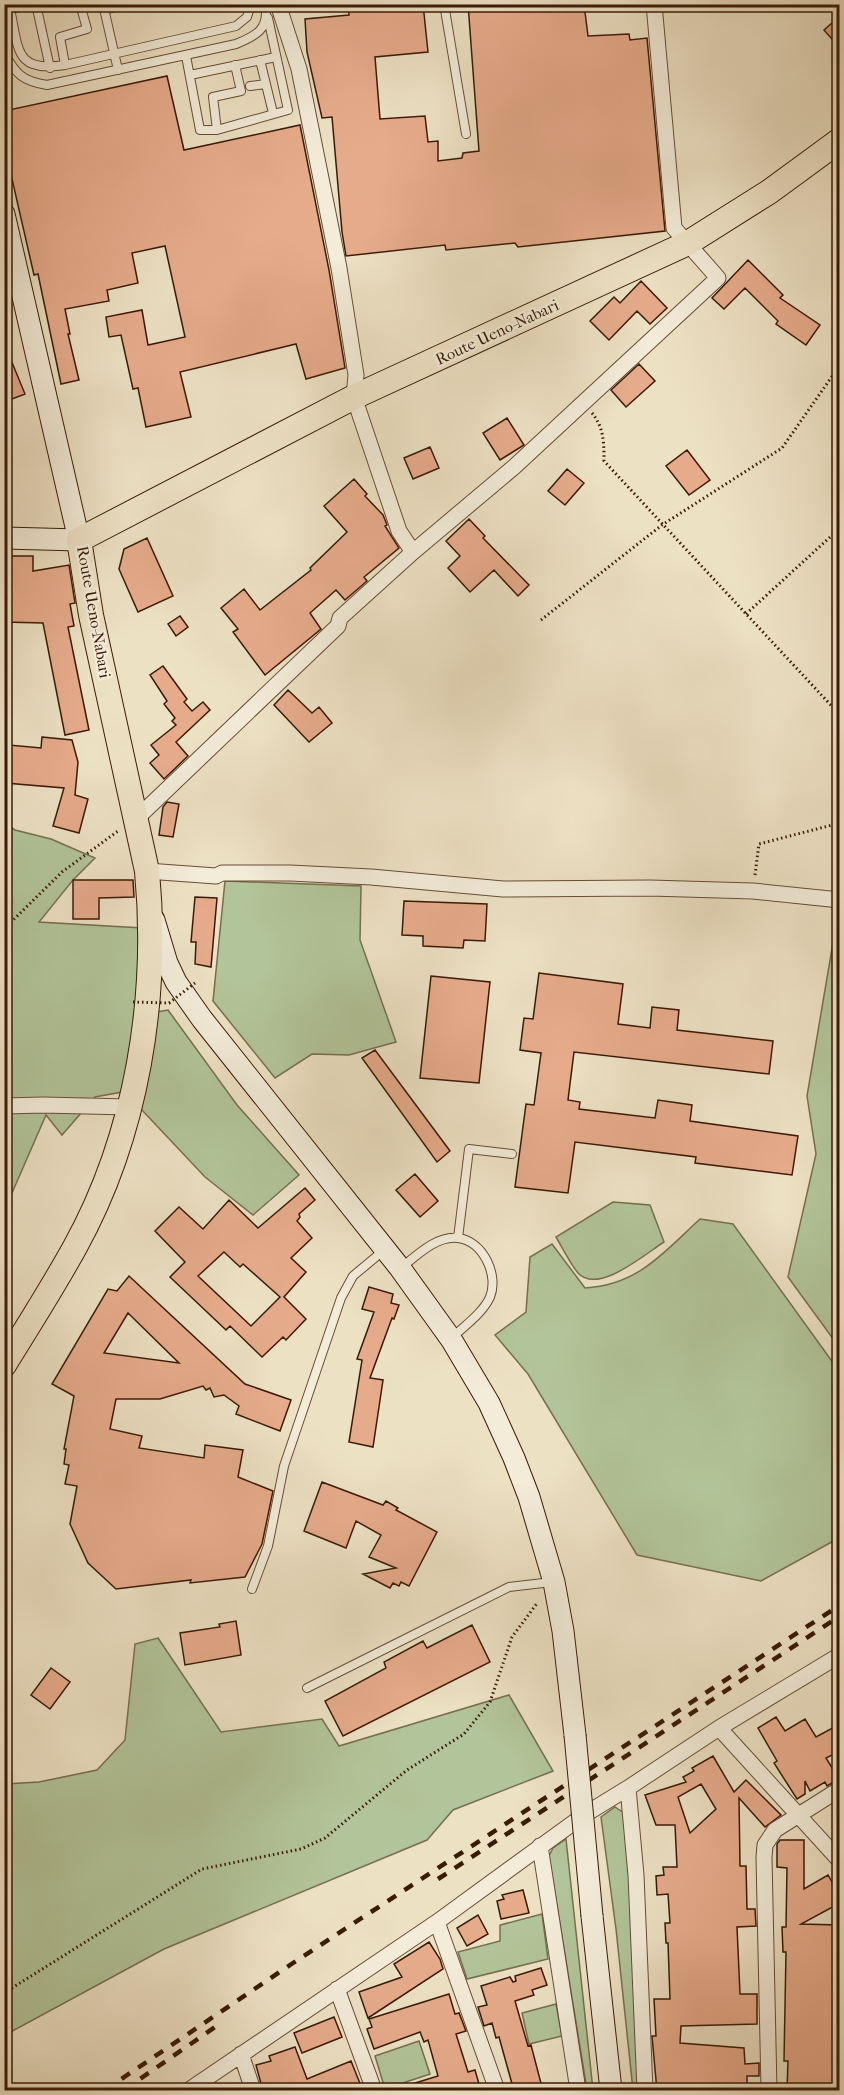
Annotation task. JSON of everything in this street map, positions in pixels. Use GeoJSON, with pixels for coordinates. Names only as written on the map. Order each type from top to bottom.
{"type":"FeatureCollection","features":[{"type":"Feature","properties":{"kind":"main road","name":"Route Ueno-Nabari"},"geometry":{"type":"LineString","coordinates":[[4,1365],[75,1247],[114,1159],[129,1107],[146,1011],[150,969],[150,908],[147,871],[91,615],[79,540],[354,397],[688,243],[769,192],[840,140]]}},
{"type":"Feature","properties":{"kind":"street"},"geometry":{"type":"LineString","coordinates":[[137,818],[338,626],[340,618],[413,552],[514,467],[718,278],[674,228],[654,4]]}},
{"type":"Feature","properties":{"kind":"street"},"geometry":{"type":"LineString","coordinates":[[270,6],[298,69],[337,257],[356,375],[354,397],[399,531],[413,552]]}},
{"type":"Feature","properties":{"kind":"street"},"geometry":{"type":"LineString","coordinates":[[4,214],[79,540],[4,538]]}},
{"type":"Feature","properties":{"kind":"street"},"geometry":{"type":"LineString","coordinates":[[147,871],[216,876],[222,873],[290,873],[371,877],[503,889],[650,888],[753,891],[840,900]]}},
{"type":"Feature","properties":{"kind":"street"},"geometry":{"type":"LineString","coordinates":[[150,908],[167,963],[176,982],[234,1061],[400,1268],[451,1339],[489,1403],[514,1458],[529,1497],[554,1582],[563,1631],[611,2091]]}},
{"type":"Feature","properties":{"kind":"street"},"geometry":{"type":"LineString","coordinates":[[4,1106],[129,1107]]}},
{"type":"Feature","properties":{"kind":"street"},"geometry":{"type":"LineString","coordinates":[[189,2091],[437,1922],[584,1815],[719,1728],[840,1655]]}},
{"type":"Feature","properties":{"kind":"street"},"geometry":{"type":"LineString","coordinates":[[719,1728],[840,1861]]}},
{"type":"Feature","properties":{"kind":"street"},"geometry":{"type":"LineString","coordinates":[[628,1788],[636,1875],[645,2091]]}},
{"type":"Feature","properties":{"kind":"street"},"geometry":{"type":"LineString","coordinates":[[769,2091],[764,1857],[768,1838],[775,1830],[840,1789]]}},
{"type":"Feature","properties":{"kind":"street"},"geometry":{"type":"LineString","coordinates":[[540,1846],[578,2091]]}},
{"type":"Feature","properties":{"kind":"street"},"geometry":{"type":"LineString","coordinates":[[437,1922],[497,2091]]}},
{"type":"Feature","properties":{"kind":"street"},"geometry":{"type":"LineString","coordinates":[[338,1989],[374,2091]]}},
{"type":"Feature","properties":{"kind":"street"},"geometry":{"type":"LineString","coordinates":[[241,2054],[253,2091]]}},
{"type":"Feature","properties":{"kind":"lane"},"geometry":{"type":"LineString","coordinates":[[50,68],[36,4],[7,10],[20,52],[33,66],[50,68],[236,26],[247,17],[251,4]]}},
{"type":"Feature","properties":{"kind":"lane"},"geometry":{"type":"LineString","coordinates":[[65,65],[60,37],[87,29],[80,4]]}},
{"type":"Feature","properties":{"kind":"lane"},"geometry":{"type":"LineString","coordinates":[[118,70],[103,7],[128,4]]}},
{"type":"Feature","properties":{"kind":"lane"},"geometry":{"type":"LineString","coordinates":[[444,4],[466,134]]}},
{"type":"Feature","properties":{"kind":"lane"},"geometry":{"type":"LineString","coordinates":[[186,56],[201,130],[217,130],[288,110],[276,57],[270,6]]}},
{"type":"Feature","properties":{"kind":"lane"},"geometry":{"type":"LineString","coordinates":[[4,53],[15,72],[31,82],[47,85],[237,44],[255,36],[264,26],[270,6]]}},
{"type":"Feature","properties":{"kind":"lane"},"geometry":{"type":"LineString","coordinates":[[189,75],[276,57]]}},
{"type":"Feature","properties":{"kind":"lane"},"geometry":{"type":"LineString","coordinates":[[260,60],[273,114]]}},
{"type":"Feature","properties":{"kind":"lane"},"geometry":{"type":"LineString","coordinates":[[217,130],[213,98],[241,91],[236,65]]}},
{"type":"Feature","properties":{"kind":"lane"},"geometry":{"type":"LineString","coordinates":[[250,86],[266,84]]}},
{"type":"Feature","properties":{"kind":"lane"},"geometry":{"type":"LineString","coordinates":[[458,1238],[469,1149],[512,1154]]}},
{"type":"Feature","properties":{"kind":"lane"},"geometry":{"type":"LineString","coordinates":[[400,1268],[426,1248],[458,1238],[472,1244],[481,1252],[490,1269],[493,1287],[486,1304],[451,1339]]}},
{"type":"Feature","properties":{"kind":"lane"},"geometry":{"type":"LineString","coordinates":[[252,1588],[268,1546],[284,1466],[341,1298],[353,1276],[384,1250]]}},
{"type":"Feature","properties":{"kind":"lane"},"geometry":{"type":"LineString","coordinates":[[307,1688],[509,1587],[554,1582]]}},
{"type":"Feature","properties":{"kind":"path"},"geometry":{"type":"LineString","coordinates":[[541,620],[662,525],[782,448],[840,364]]}},
{"type":"Feature","properties":{"kind":"path"},"geometry":{"type":"LineString","coordinates":[[584,403],[600,423],[604,437],[604,461],[840,715]]}},
{"type":"Feature","properties":{"kind":"path"},"geometry":{"type":"LineString","coordinates":[[746,614],[840,528]]}},
{"type":"Feature","properties":{"kind":"path"},"geometry":{"type":"LineString","coordinates":[[4,929],[62,872],[137,818]]}},
{"type":"Feature","properties":{"kind":"path"},"geometry":{"type":"LineString","coordinates":[[753,891],[759,844],[840,823]]}},
{"type":"Feature","properties":{"kind":"path"},"geometry":{"type":"LineString","coordinates":[[133,1002],[169,1003],[195,983]]}},
{"type":"Feature","properties":{"kind":"path"},"geometry":{"type":"LineString","coordinates":[[4,1993],[202,1869],[301,1849],[325,1838],[407,1770],[464,1734],[490,1702],[512,1636],[554,1582]]}},
{"type":"Feature","properties":{"kind":"green space"},"geometry":{"type":"Polygon","coordinates":[[[4,823],[15,830],[51,839],[95,858],[73,880],[39,922],[143,928],[131,1066],[122,1092],[95,1097],[62,1135],[46,1115],[12,1193],[5,1195],[4,823]]]}},
{"type":"Feature","properties":{"kind":"green space"},"geometry":{"type":"Polygon","coordinates":[[[225,881],[361,886],[360,940],[396,1042],[349,1055],[312,1054],[275,1078],[213,1001],[225,881]]]}},
{"type":"Feature","properties":{"kind":"green space"},"geometry":{"type":"Polygon","coordinates":[[[838,913],[840,913],[839,1347],[788,1277],[816,1154],[807,1096],[838,913]]]}},
{"type":"Feature","properties":{"kind":"green space"},"geometry":{"type":"Polygon","coordinates":[[[168,1010],[237,1105],[299,1175],[253,1215],[205,1177],[141,1109],[157,1012],[168,1010]]]}},
{"type":"Feature","properties":{"kind":"green space"},"geometry":{"type":"Polygon","coordinates":[[[613,1202],[650,1205],[664,1242],[634,1263],[609,1276],[597,1279],[587,1278],[578,1273],[556,1237],[613,1202]]]}},
{"type":"Feature","properties":{"kind":"green space"},"geometry":{"type":"Polygon","coordinates":[[[700,1219],[733,1224],[839,1371],[839,1538],[761,1581],[637,1555],[528,1374],[495,1335],[526,1312],[530,1257],[552,1244],[585,1288],[604,1286],[635,1274],[648,1265],[700,1219]]]}},
{"type":"Feature","properties":{"kind":"green space"},"geometry":{"type":"Polygon","coordinates":[[[158,1638],[221,1732],[322,1719],[339,1746],[509,1695],[553,1771],[453,1810],[427,1840],[164,1949],[5,2035],[5,1784],[39,1782],[97,1770],[125,1740],[135,1644],[158,1638]]]}},
{"type":"Feature","properties":{"kind":"green space"},"geometry":{"type":"Polygon","coordinates":[[[615,1807],[624,1813],[630,1892],[638,2090],[633,2090],[616,1929],[601,1817],[615,1807]]]}},
{"type":"Feature","properties":{"kind":"green space"},"geometry":{"type":"Polygon","coordinates":[[[566,1839],[593,2090],[587,2090],[549,1856],[553,1848],[566,1839]]]}},
{"type":"Feature","properties":{"kind":"green space"},"geometry":{"type":"Polygon","coordinates":[[[542,1914],[548,1959],[467,1979],[458,1952],[500,1941],[500,1925],[542,1914]]]}},
{"type":"Feature","properties":{"kind":"green space"},"geometry":{"type":"Polygon","coordinates":[[[556,2004],[562,2036],[529,2044],[522,2013],[556,2004]]]}},
{"type":"Feature","properties":{"kind":"green space"},"geometry":{"type":"Polygon","coordinates":[[[419,2041],[430,2074],[385,2089],[375,2056],[419,2041]]]}},
{"type":"Feature","properties":{"kind":"building"},"geometry":{"type":"Polygon","coordinates":[[[348,4],[423,4],[428,52],[375,57],[380,119],[425,116],[428,142],[438,141],[438,161],[462,158],[463,153],[479,151],[468,4],[584,4],[588,36],[629,34],[630,40],[647,38],[665,231],[518,247],[515,243],[446,250],[445,245],[346,256],[332,117],[322,118],[307,52],[305,19],[349,15],[348,4]]]}},
{"type":"Feature","properties":{"kind":"building"},"geometry":{"type":"Polygon","coordinates":[[[840,16],[840,48],[824,30],[840,16]]]}},
{"type":"Feature","properties":{"kind":"building"},"geometry":{"type":"Polygon","coordinates":[[[167,76],[184,150],[300,125],[329,270],[345,368],[306,379],[296,344],[180,372],[191,417],[146,427],[138,388],[133,389],[121,335],[109,337],[106,317],[142,310],[148,345],[185,337],[165,246],[132,253],[138,283],[107,290],[109,301],[65,309],[70,334],[68,334],[79,380],[61,384],[38,274],[34,275],[4,144],[4,111],[167,76]]]}},
{"type":"Feature","properties":{"kind":"building"},"geometry":{"type":"Polygon","coordinates":[[[748,260],[783,295],[780,298],[820,325],[806,345],[776,324],[778,321],[745,288],[724,309],[712,298],[748,260]]]}},
{"type":"Feature","properties":{"kind":"building"},"geometry":{"type":"Polygon","coordinates":[[[641,281],[667,308],[650,324],[637,311],[609,340],[590,321],[614,297],[620,303],[641,281]]]}},
{"type":"Feature","properties":{"kind":"building"},"geometry":{"type":"Polygon","coordinates":[[[4,343],[25,394],[4,402],[4,343]]]}},
{"type":"Feature","properties":{"kind":"building"},"geometry":{"type":"Polygon","coordinates":[[[639,364],[655,381],[626,407],[611,390],[639,364]]]}},
{"type":"Feature","properties":{"kind":"building"},"geometry":{"type":"Polygon","coordinates":[[[507,418],[524,445],[500,460],[483,433],[507,418]]]}},
{"type":"Feature","properties":{"kind":"building"},"geometry":{"type":"Polygon","coordinates":[[[430,447],[439,468],[413,479],[404,458],[430,447]]]}},
{"type":"Feature","properties":{"kind":"building"},"geometry":{"type":"Polygon","coordinates":[[[687,450],[710,480],[689,495],[666,466],[687,450]]]}},
{"type":"Feature","properties":{"kind":"building"},"geometry":{"type":"Polygon","coordinates":[[[567,469],[584,483],[565,505],[548,491],[567,469]]]}},
{"type":"Feature","properties":{"kind":"building"},"geometry":{"type":"Polygon","coordinates":[[[354,479],[367,494],[365,496],[383,515],[387,525],[385,526],[399,548],[364,577],[367,581],[345,600],[336,590],[310,613],[321,629],[265,675],[233,632],[238,629],[221,608],[244,589],[260,610],[311,570],[310,568],[347,532],[324,506],[354,479]]]}},
{"type":"Feature","properties":{"kind":"building"},"geometry":{"type":"Polygon","coordinates":[[[469,519],[485,536],[483,538],[529,585],[518,596],[494,570],[470,592],[448,568],[460,556],[446,541],[469,519]]]}},
{"type":"Feature","properties":{"kind":"building"},"geometry":{"type":"Polygon","coordinates":[[[147,538],[173,596],[138,612],[119,569],[124,549],[147,538]]]}},
{"type":"Feature","properties":{"kind":"building"},"geometry":{"type":"Polygon","coordinates":[[[4,556],[33,556],[33,571],[69,565],[75,603],[70,604],[74,626],[68,627],[89,730],[65,735],[43,623],[4,622],[4,556]]]}},
{"type":"Feature","properties":{"kind":"building"},"geometry":{"type":"Polygon","coordinates":[[[180,616],[188,627],[176,636],[168,624],[180,616]]]}},
{"type":"Feature","properties":{"kind":"building"},"geometry":{"type":"Polygon","coordinates":[[[163,666],[187,699],[184,702],[192,711],[203,702],[210,710],[176,742],[188,756],[164,779],[150,763],[159,755],[151,745],[176,725],[172,721],[175,718],[164,704],[167,701],[150,675],[163,666]]]}},
{"type":"Feature","properties":{"kind":"building"},"geometry":{"type":"Polygon","coordinates":[[[288,690],[312,713],[319,707],[332,723],[309,742],[274,705],[288,690]]]}},
{"type":"Feature","properties":{"kind":"building"},"geometry":{"type":"Polygon","coordinates":[[[42,737],[72,740],[78,762],[75,795],[88,799],[79,833],[53,826],[64,788],[5,783],[9,745],[41,748],[42,737]]]}},
{"type":"Feature","properties":{"kind":"building"},"geometry":{"type":"Polygon","coordinates":[[[167,802],[179,804],[173,837],[159,835],[163,807],[167,802]]]}},
{"type":"Feature","properties":{"kind":"building"},"geometry":{"type":"Polygon","coordinates":[[[73,880],[133,880],[134,897],[99,898],[99,919],[73,919],[73,880]]]}},
{"type":"Feature","properties":{"kind":"building"},"geometry":{"type":"Polygon","coordinates":[[[195,897],[217,898],[211,967],[195,964],[196,942],[191,942],[195,897]]]}},
{"type":"Feature","properties":{"kind":"building"},"geometry":{"type":"Polygon","coordinates":[[[404,901],[487,904],[485,941],[464,940],[463,948],[423,946],[423,936],[402,935],[404,901]]]}},
{"type":"Feature","properties":{"kind":"building"},"geometry":{"type":"Polygon","coordinates":[[[539,973],[623,984],[618,1024],[650,1028],[652,1007],[679,1010],[677,1030],[773,1041],[769,1074],[574,1052],[568,1100],[580,1102],[579,1109],[655,1118],[658,1100],[692,1105],[690,1121],[798,1136],[792,1175],[695,1163],[696,1157],[575,1142],[568,1193],[515,1187],[526,1104],[534,1105],[541,1053],[520,1050],[524,1018],[533,1019],[539,973]]]}},
{"type":"Feature","properties":{"kind":"building"},"geometry":{"type":"Polygon","coordinates":[[[431,976],[490,982],[479,1083],[420,1078],[431,976]]]}},
{"type":"Feature","properties":{"kind":"building"},"geometry":{"type":"Polygon","coordinates":[[[375,1050],[450,1151],[437,1162],[362,1058],[375,1050]]]}},
{"type":"Feature","properties":{"kind":"building"},"geometry":{"type":"Polygon","coordinates":[[[415,1174],[438,1201],[420,1217],[396,1190],[415,1174]]]}},
{"type":"Feature","properties":{"kind":"building"},"geometry":{"type":"Polygon","coordinates":[[[305,1188],[315,1200],[299,1214],[297,1221],[312,1238],[291,1258],[306,1272],[284,1297],[306,1319],[286,1340],[283,1337],[262,1357],[230,1326],[226,1330],[170,1277],[185,1262],[155,1231],[179,1207],[203,1229],[229,1200],[258,1228],[305,1188]],[[224,1252],[198,1276],[251,1326],[280,1297],[243,1264],[240,1267],[224,1252]]]}},
{"type":"Feature","properties":{"kind":"building"},"geometry":{"type":"Polygon","coordinates":[[[129,1276],[245,1384],[291,1400],[280,1431],[236,1414],[239,1406],[224,1395],[214,1397],[210,1388],[206,1390],[203,1386],[160,1399],[116,1399],[110,1429],[142,1436],[139,1448],[204,1458],[205,1445],[243,1450],[238,1477],[273,1491],[262,1544],[245,1577],[190,1583],[191,1580],[116,1589],[88,1563],[70,1524],[77,1486],[65,1484],[69,1465],[64,1464],[66,1449],[64,1449],[74,1396],[52,1384],[108,1289],[117,1291],[129,1276]],[[128,1313],[104,1353],[179,1363],[128,1313]]]}},
{"type":"Feature","properties":{"kind":"building"},"geometry":{"type":"Polygon","coordinates":[[[369,1287],[393,1294],[391,1303],[399,1305],[370,1378],[383,1380],[373,1447],[349,1442],[362,1360],[357,1359],[374,1312],[362,1309],[369,1287]]]}},
{"type":"Feature","properties":{"kind":"building"},"geometry":{"type":"Polygon","coordinates":[[[322,1482],[383,1505],[386,1501],[398,1508],[396,1510],[437,1532],[409,1586],[401,1582],[399,1586],[393,1583],[390,1588],[363,1574],[396,1568],[369,1557],[381,1535],[356,1521],[346,1548],[304,1531],[322,1482]]]}},
{"type":"Feature","properties":{"kind":"building"},"geometry":{"type":"Polygon","coordinates":[[[236,1621],[241,1655],[185,1665],[180,1633],[220,1627],[219,1624],[236,1621]]]}},
{"type":"Feature","properties":{"kind":"building"},"geometry":{"type":"Polygon","coordinates":[[[472,1625],[490,1662],[343,1736],[325,1701],[386,1668],[384,1662],[423,1641],[427,1648],[472,1625]]]}},
{"type":"Feature","properties":{"kind":"building"},"geometry":{"type":"Polygon","coordinates":[[[51,1668],[70,1682],[50,1709],[31,1695],[51,1668]]]}},
{"type":"Feature","properties":{"kind":"building"},"geometry":{"type":"Polygon","coordinates":[[[776,1717],[785,1731],[805,1719],[816,1737],[840,1724],[840,1751],[826,1758],[839,1779],[827,1786],[825,1782],[810,1791],[805,1781],[805,1794],[797,1799],[774,1763],[777,1761],[758,1728],[776,1717]]]}},
{"type":"Feature","properties":{"kind":"building"},"geometry":{"type":"Polygon","coordinates":[[[713,1756],[734,1792],[746,1780],[781,1815],[765,1827],[739,1798],[740,1866],[746,1866],[747,1909],[755,1909],[756,1926],[737,1927],[740,1994],[757,1994],[757,2024],[681,2026],[680,2043],[744,2048],[745,2064],[759,2063],[759,2076],[747,2076],[747,2091],[657,2091],[652,2036],[656,2036],[654,1999],[670,1999],[665,1923],[670,1923],[668,1894],[657,1895],[656,1876],[664,1875],[663,1867],[677,1867],[675,1825],[656,1825],[645,1795],[686,1782],[683,1777],[694,1771],[692,1768],[713,1756]],[[701,1784],[678,1797],[690,1833],[716,1809],[701,1784]]]}},
{"type":"Feature","properties":{"kind":"building"},"geometry":{"type":"Polygon","coordinates":[[[780,1840],[804,1840],[804,1889],[828,1875],[840,1896],[840,1903],[801,1924],[840,1925],[840,2091],[787,2091],[788,2061],[784,2061],[786,1952],[783,1952],[782,1927],[786,1927],[787,1868],[777,1867],[777,1844],[780,1840]]]}},
{"type":"Feature","properties":{"kind":"building"},"geometry":{"type":"Polygon","coordinates":[[[523,1890],[529,1913],[501,1919],[497,1901],[504,1899],[502,1895],[523,1890]]]}},
{"type":"Feature","properties":{"kind":"building"},"geometry":{"type":"Polygon","coordinates":[[[478,1915],[488,1934],[467,1946],[457,1928],[478,1915]]]}},
{"type":"Feature","properties":{"kind":"building"},"geometry":{"type":"Polygon","coordinates":[[[429,1942],[440,1959],[443,1969],[368,2018],[359,1992],[402,1977],[394,1964],[429,1942]]]}},
{"type":"Feature","properties":{"kind":"building"},"geometry":{"type":"Polygon","coordinates":[[[541,1968],[547,1985],[532,1990],[534,1995],[515,2001],[528,2046],[531,2045],[543,2091],[514,2091],[499,2037],[496,2038],[492,2023],[484,2026],[478,2007],[487,2005],[481,1986],[510,1977],[513,1982],[516,1981],[515,1976],[541,1968]]]}},
{"type":"Feature","properties":{"kind":"building"},"geometry":{"type":"Polygon","coordinates":[[[449,1994],[455,2014],[459,2013],[466,2031],[456,2034],[468,2072],[475,2070],[481,2091],[403,2091],[402,2087],[438,2076],[428,2040],[424,2042],[420,2032],[374,2049],[367,2029],[372,2027],[369,2019],[449,1994]]]}},
{"type":"Feature","properties":{"kind":"building"},"geometry":{"type":"Polygon","coordinates":[[[334,2017],[342,2037],[302,2053],[294,2033],[334,2017]]]}},
{"type":"Feature","properties":{"kind":"building"},"geometry":{"type":"Polygon","coordinates":[[[295,2047],[307,2079],[351,2061],[363,2091],[263,2091],[256,2065],[271,2061],[269,2056],[295,2047]]]}},
{"type":"Feature","properties":{"kind":"railway"},"geometry":{"type":"LineString","coordinates":[[105,2090],[293,1963],[840,1605]]}},
{"type":"Feature","properties":{"kind":"railway"},"geometry":{"type":"LineString","coordinates":[[438,1879],[840,1616]]}},
{"type":"Feature","properties":{"kind":"railway"},"geometry":{"type":"LineString","coordinates":[[124,2090],[218,2025]]}}]}
